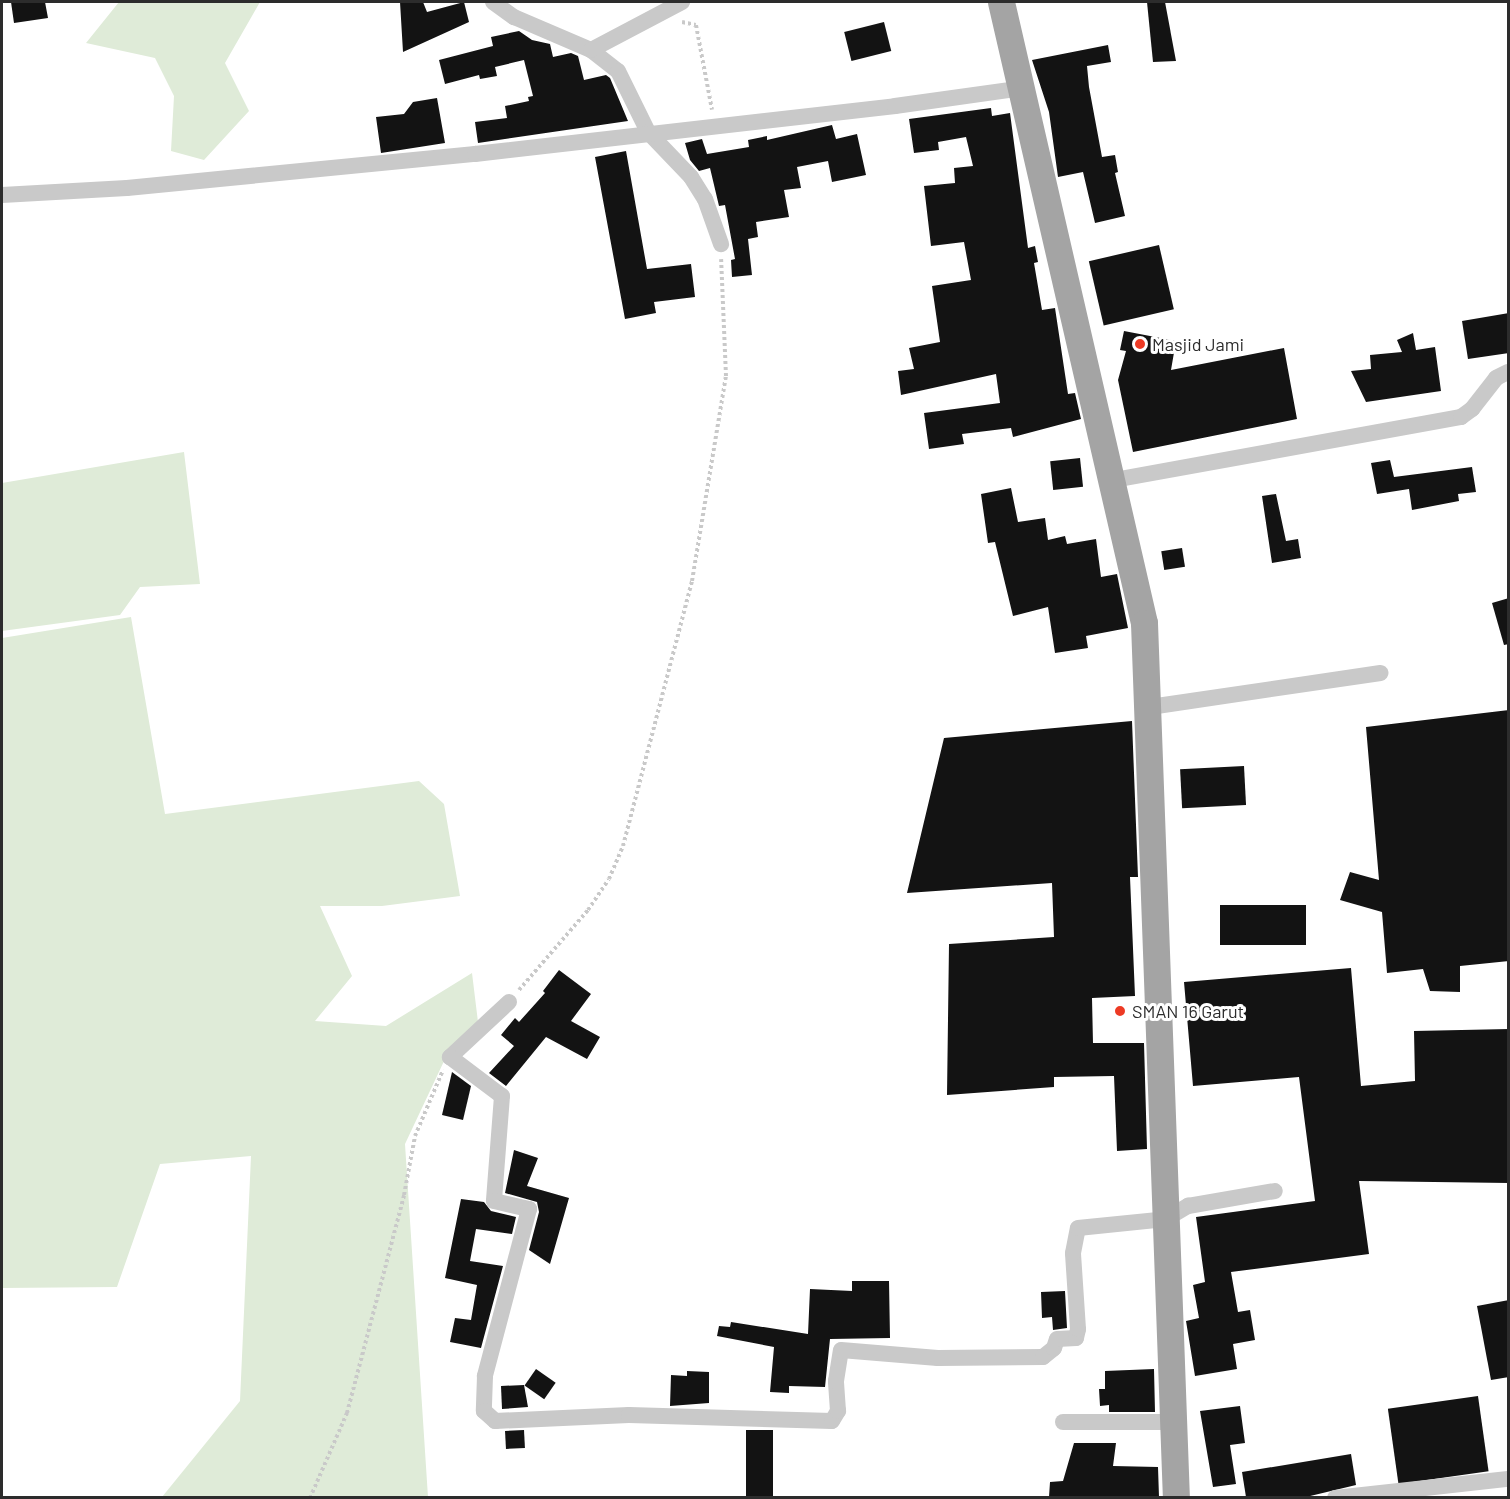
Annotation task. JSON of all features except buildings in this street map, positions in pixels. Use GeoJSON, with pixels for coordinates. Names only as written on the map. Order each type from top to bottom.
{"type":"FeatureCollection","features":[{"type":"Feature","properties":{"kind":"main road"},"geometry":{"type":"LineString","coordinates":[[1001,2],[1114,480],[1144,623],[1150,707],[1176,1497]]}},
{"type":"Feature","properties":{"kind":"street"},"geometry":{"type":"LineString","coordinates":[[493,2],[514,17],[591,50],[618,71],[648,132],[691,177],[705,199],[721,244]]}},
{"type":"Feature","properties":{"kind":"street"},"geometry":{"type":"LineString","coordinates":[[591,50],[682,2]]}},
{"type":"Feature","properties":{"kind":"street"},"geometry":{"type":"LineString","coordinates":[[2,195],[282,174],[648,132],[716,127],[1023,88]]}},
{"type":"Feature","properties":{"kind":"street"},"geometry":{"type":"LineString","coordinates":[[1114,480],[1461,417],[1472,410],[1496,378],[1509,372]]}},
{"type":"Feature","properties":{"kind":"street"},"geometry":{"type":"LineString","coordinates":[[1150,707],[1381,673]]}},
{"type":"Feature","properties":{"kind":"street"},"geometry":{"type":"LineString","coordinates":[[508,1002],[450,1057],[502,1096],[494,1201],[530,1209],[485,1376],[484,1411],[495,1421],[629,1415],[832,1421],[838,1411],[836,1381],[842,1350],[938,1358],[1043,1358],[1054,1348],[1057,1340],[1076,1338],[1078,1329],[1072,1253],[1078,1228],[1166,1219],[1188,1206],[1275,1191]]}},
{"type":"Feature","properties":{"kind":"street"},"geometry":{"type":"LineString","coordinates":[[1063,1422],[1173,1422]]}},
{"type":"Feature","properties":{"kind":"street"},"geometry":{"type":"LineString","coordinates":[[1335,1497],[1509,1479]]}},
{"type":"Feature","properties":{"kind":"path"},"geometry":{"type":"LineString","coordinates":[[655,16],[696,26],[716,127]]}},
{"type":"Feature","properties":{"kind":"path"},"geometry":{"type":"LineString","coordinates":[[508,1002],[588,910],[609,879],[623,846],[692,581],[726,376],[721,244]]}},
{"type":"Feature","properties":{"kind":"path"},"geometry":{"type":"LineString","coordinates":[[310,1497],[347,1413],[404,1196],[415,1137],[450,1057]]}},
{"type":"Feature","properties":{"kind":"green space"},"geometry":{"type":"Polygon","coordinates":[[[119,2],[260,2],[225,63],[249,111],[204,160],[171,151],[174,96],[155,58],[86,43],[119,2]]]}},
{"type":"Feature","properties":{"kind":"green space"},"geometry":{"type":"Polygon","coordinates":[[[184,452],[200,584],[140,587],[120,615],[2,631],[2,483],[184,452]]]}},
{"type":"Feature","properties":{"kind":"green space"},"geometry":{"type":"Polygon","coordinates":[[[131,617],[165,814],[419,781],[444,804],[460,896],[382,906],[320,906],[352,976],[315,1021],[386,1026],[472,973],[478,1022],[445,1059],[405,1144],[428,1497],[162,1497],[240,1401],[251,1156],[160,1164],[117,1287],[2,1288],[2,638],[131,617]]]}},
{"type":"Feature","properties":{"kind":"place","name":"Masjid Jami"},"geometry":{"type":"Point","coordinates":[1140,344]}},
{"type":"Feature","properties":{"kind":"place","name":"SMAN 16 Garut"},"geometry":{"type":"Point","coordinates":[1120,1011]}}]}
